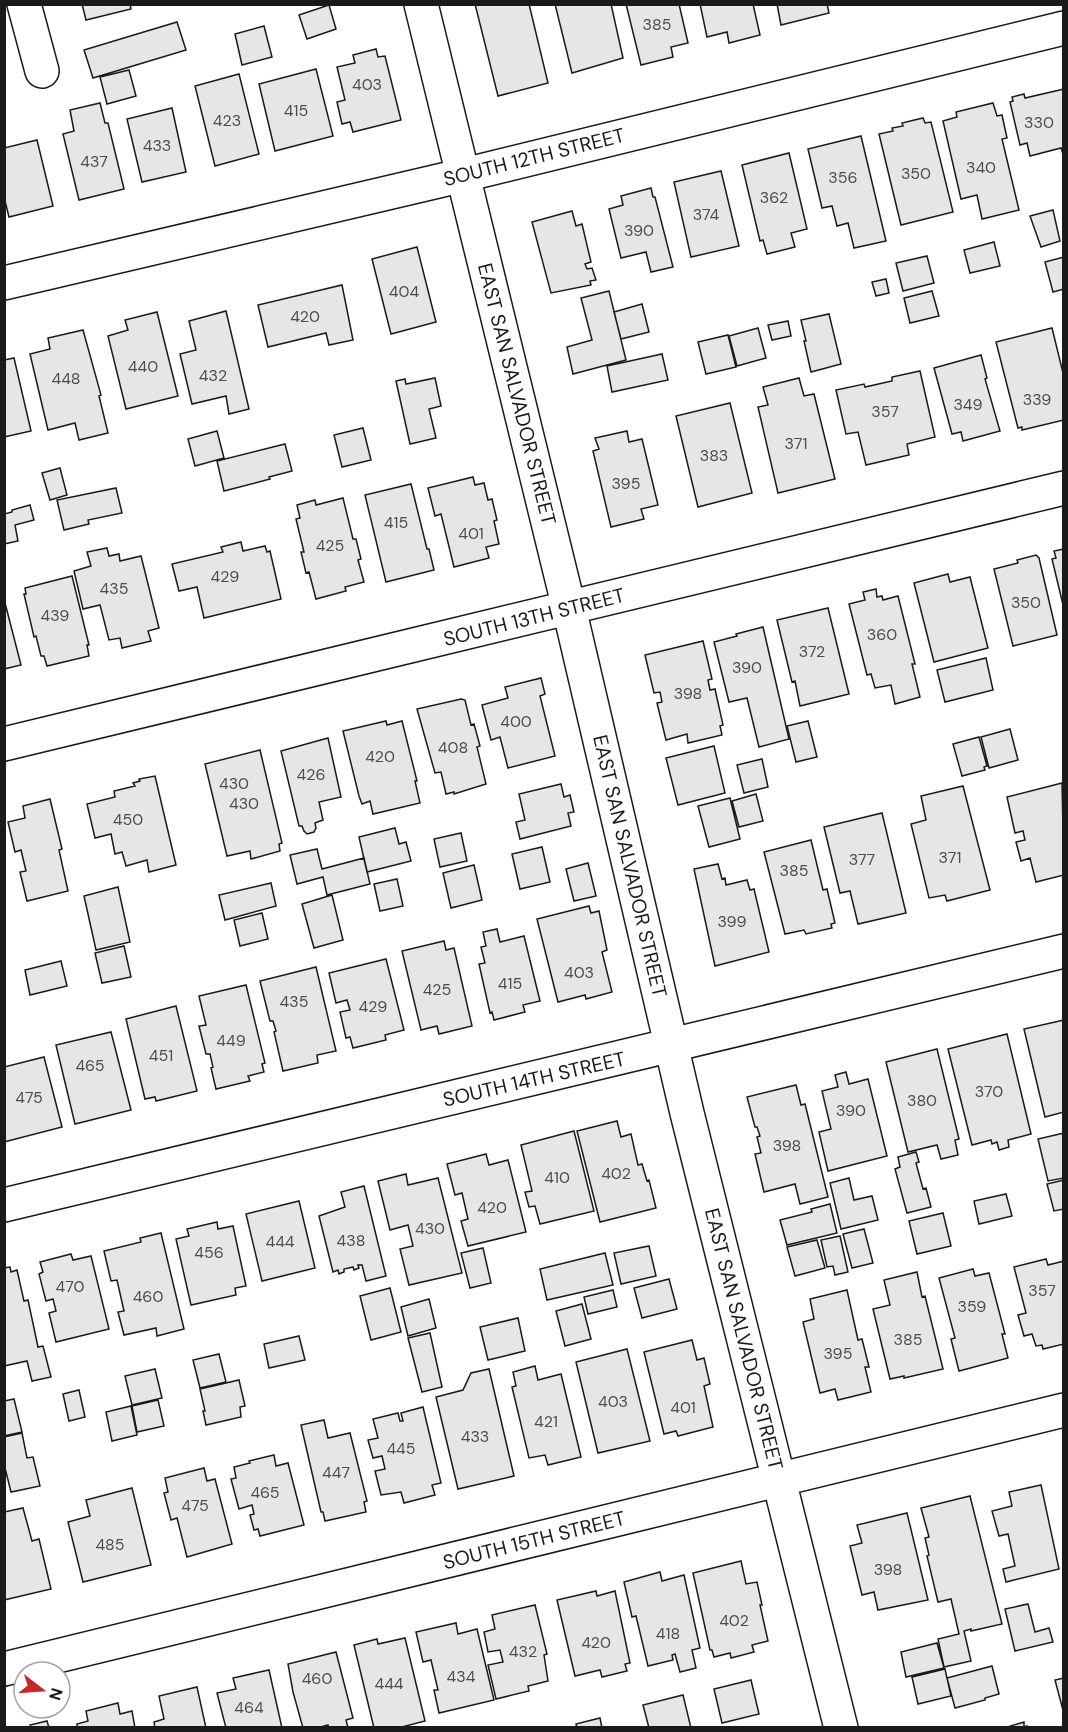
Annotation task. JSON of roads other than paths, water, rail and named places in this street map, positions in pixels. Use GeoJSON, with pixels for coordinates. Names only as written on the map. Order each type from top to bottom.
{"type":"FeatureCollection","features":[{"type":"Feature","properties":{"kind":"street"},"geometry":{"type":"LineString","coordinates":[[24,4],[42,71]]}},
{"type":"Feature","properties":{"kind":"street","name":"EAST SAN SALVADOR STREET"},"geometry":{"type":"LineString","coordinates":[[421,4],[569,608],[687,1113],[841,1728]]}},
{"type":"Feature","properties":{"kind":"street","name":"SOUTH 12TH STREET"},"geometry":{"type":"LineString","coordinates":[[4,283],[1064,28]]}},
{"type":"Feature","properties":{"kind":"street","name":"SOUTH 13TH STREET"},"geometry":{"type":"LineString","coordinates":[[4,744],[1064,489]]}},
{"type":"Feature","properties":{"kind":"street","name":"SOUTH 14TH STREET"},"geometry":{"type":"LineString","coordinates":[[4,1205],[1064,951]]}},
{"type":"Feature","properties":{"kind":"street","name":"SOUTH 15TH STREET"},"geometry":{"type":"LineString","coordinates":[[4,1669],[1064,1410]]}}]}
